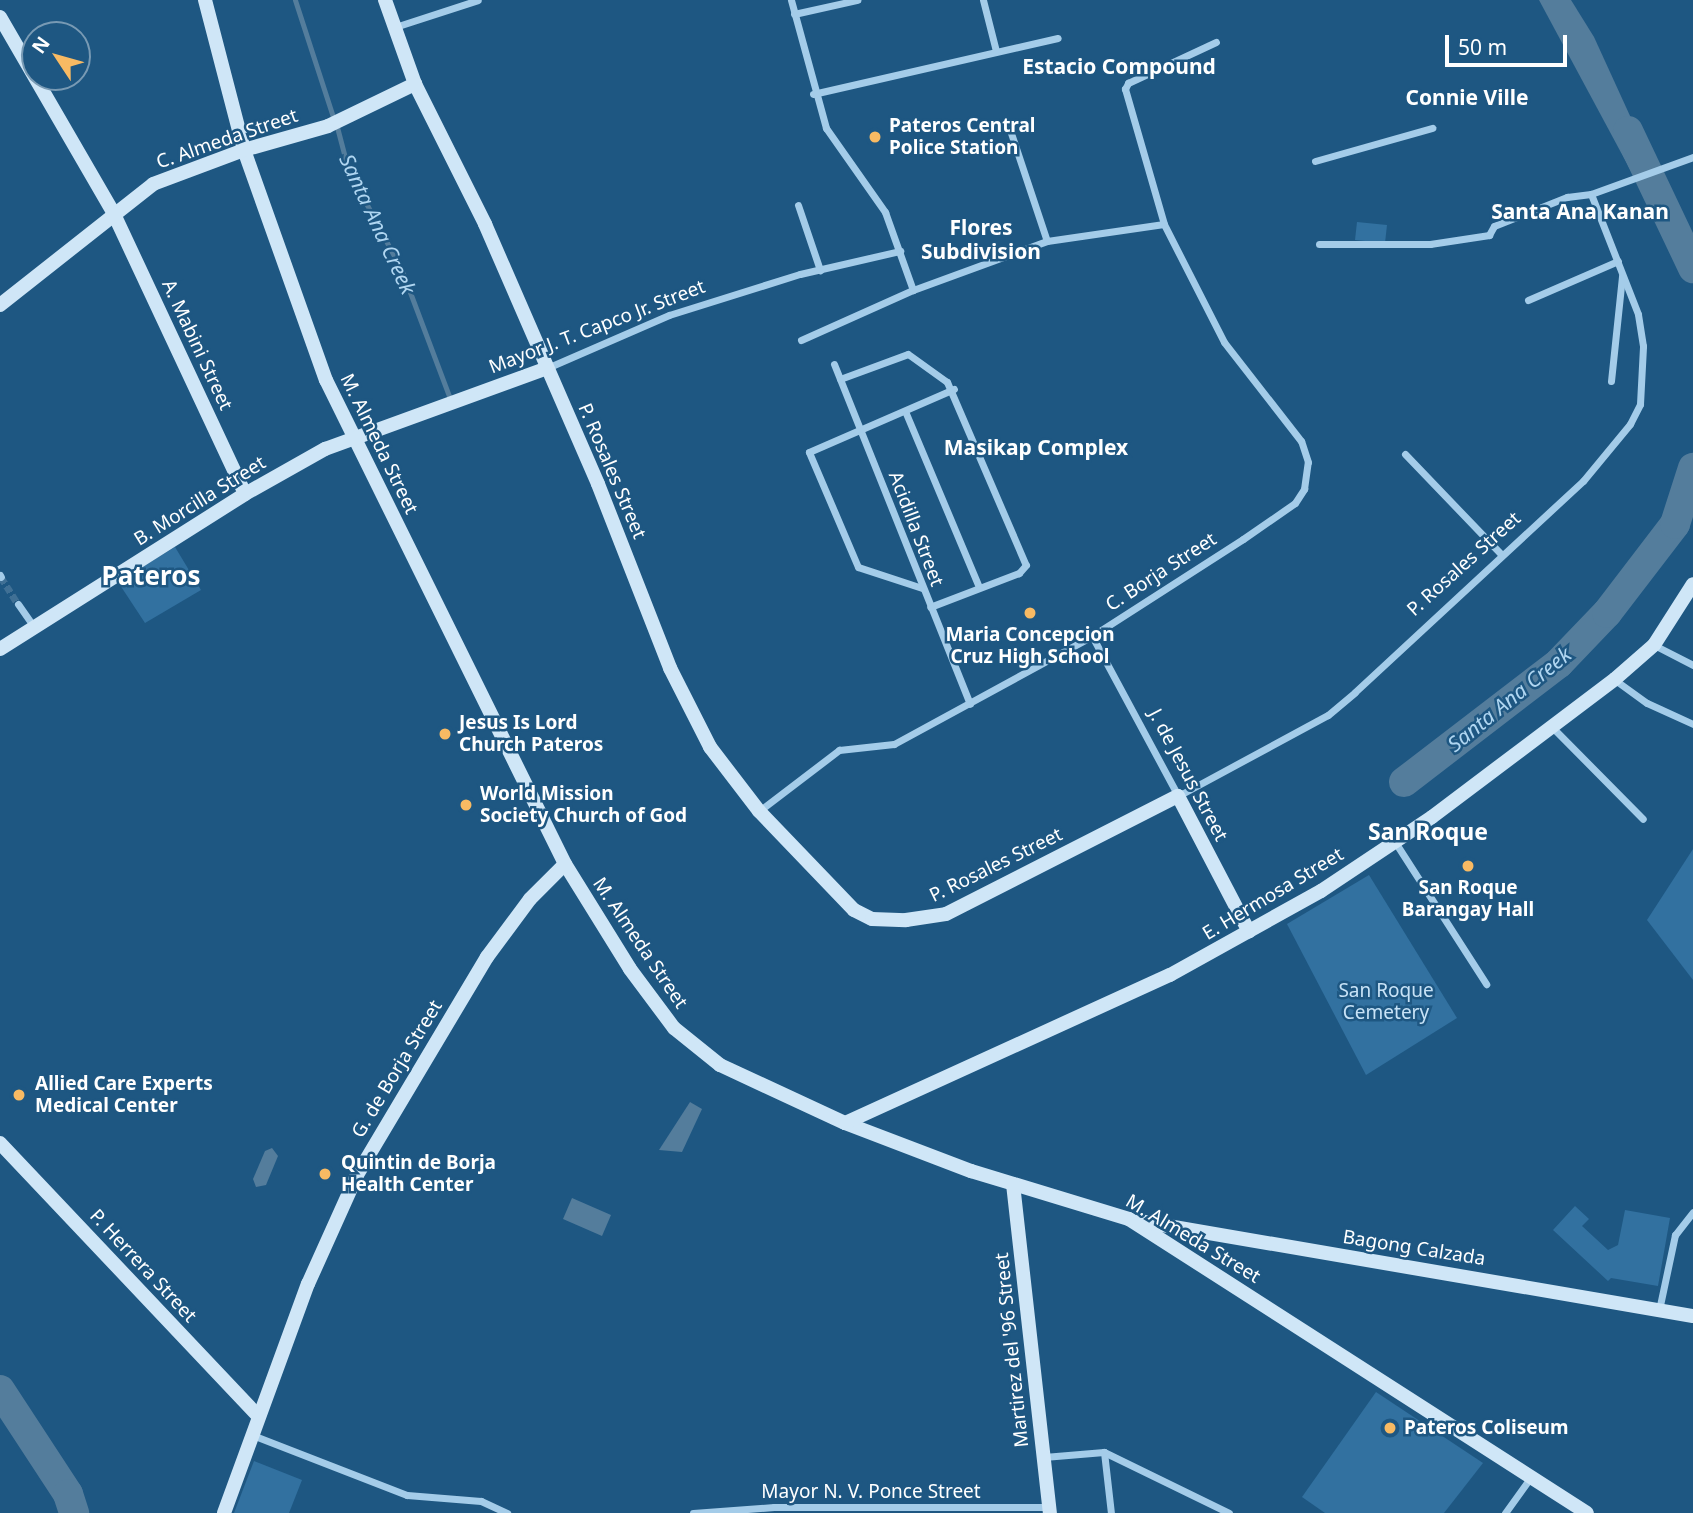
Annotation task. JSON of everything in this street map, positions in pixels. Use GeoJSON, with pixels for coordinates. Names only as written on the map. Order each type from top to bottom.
{"type":"FeatureCollection","features":[{"type":"Feature","properties":{"kind":"street","name":"M. Almeda Street"},"geometry":{"type":"LineString","coordinates":[[205,0],[244,150],[320,364],[352,437],[565,864],[629,969],[674,1028],[720,1065],[845,1123],[1013,1184],[1129,1219],[1587,1513]]}},
{"type":"Feature","properties":{"kind":"street","name":"P. Rosales Street"},"geometry":{"type":"LineString","coordinates":[[385,0],[415,84],[485,224],[670,668],[710,747],[759,811],[853,910],[872,919],[906,920],[946,914],[1178,796],[1328,715],[1583,481],[1630,424],[1640,404],[1643,346],[1623,272],[1591,194]]}},
{"type":"Feature","properties":{"kind":"street"},"geometry":{"type":"LineString","coordinates":[[395,27],[478,0]]}},
{"type":"Feature","properties":{"kind":"street"},"geometry":{"type":"LineString","coordinates":[[791,0],[813,94],[826,128],[885,212],[913,290]]}},
{"type":"Feature","properties":{"kind":"street"},"geometry":{"type":"LineString","coordinates":[[794,14],[857,0]]}},
{"type":"Feature","properties":{"kind":"street"},"geometry":{"type":"LineString","coordinates":[[983,0],[996,51]]}},
{"type":"Feature","properties":{"kind":"street","name":"A. Mabini Street"},"geometry":{"type":"LineString","coordinates":[[0,17],[113,212],[245,494]]}},
{"type":"Feature","properties":{"kind":"street"},"geometry":{"type":"LineString","coordinates":[[813,94],[1058,38]]}},
{"type":"Feature","properties":{"kind":"street","name":"C. Borja Street"},"geometry":{"type":"LineString","coordinates":[[759,811],[839,750],[894,744],[1092,636],[1295,503],[1308,477],[1301,441],[1224,342],[1164,224],[1126,85],[1216,42]]}},
{"type":"Feature","properties":{"kind":"street","name":"C. Almeda Street"},"geometry":{"type":"LineString","coordinates":[[0,305],[113,212],[153,184],[244,150],[328,126],[415,84]]}},
{"type":"Feature","properties":{"kind":"street"},"geometry":{"type":"LineString","coordinates":[[1009,127],[1047,241]]}},
{"type":"Feature","properties":{"kind":"street"},"geometry":{"type":"LineString","coordinates":[[1315,161],[1432,128]]}},
{"type":"Feature","properties":{"kind":"street"},"geometry":{"type":"LineString","coordinates":[[1319,244],[1430,244],[1489,234],[1494,226],[1567,197],[1591,194],[1693,157]]}},
{"type":"Feature","properties":{"kind":"street"},"geometry":{"type":"LineString","coordinates":[[798,205],[820,270]]}},
{"type":"Feature","properties":{"kind":"street"},"geometry":{"type":"LineString","coordinates":[[801,340],[913,290],[1047,241],[1164,224]]}},
{"type":"Feature","properties":{"kind":"street","name":"Mayor J. T. Capco Jr. Street"},"geometry":{"type":"LineString","coordinates":[[352,437],[547,368],[669,315],[820,270],[900,251]]}},
{"type":"Feature","properties":{"kind":"street"},"geometry":{"type":"LineString","coordinates":[[1528,300],[1618,261]]}},
{"type":"Feature","properties":{"kind":"street"},"geometry":{"type":"LineString","coordinates":[[1611,381],[1623,272]]}},
{"type":"Feature","properties":{"kind":"street"},"geometry":{"type":"LineString","coordinates":[[840,379],[908,354],[954,389],[1024,569],[930,607]]}},
{"type":"Feature","properties":{"kind":"street","name":"Acidilla Street"},"geometry":{"type":"LineString","coordinates":[[834,364],[970,704]]}},
{"type":"Feature","properties":{"kind":"street"},"geometry":{"type":"LineString","coordinates":[[922,589],[859,567],[808,458],[814,447],[954,389]]}},
{"type":"Feature","properties":{"kind":"street"},"geometry":{"type":"LineString","coordinates":[[905,411],[979,587]]}},
{"type":"Feature","properties":{"kind":"street","name":"B. Morcilla Street"},"geometry":{"type":"LineString","coordinates":[[0,649],[245,494],[352,437]]}},
{"type":"Feature","properties":{"kind":"street"},"geometry":{"type":"LineString","coordinates":[[1405,454],[1502,555]]}},
{"type":"Feature","properties":{"kind":"street","name":"E. Hermosa Street"},"geometry":{"type":"LineString","coordinates":[[845,1123],[1170,975],[1249,932],[1395,842],[1615,679],[1654,645],[1693,584]]}},
{"type":"Feature","properties":{"kind":"street"},"geometry":{"type":"LineString","coordinates":[[18,604],[34,627]]}},
{"type":"Feature","properties":{"kind":"street","name":"J. de Jesus Street"},"geometry":{"type":"LineString","coordinates":[[1092,636],[1249,932]]}},
{"type":"Feature","properties":{"kind":"street"},"geometry":{"type":"LineString","coordinates":[[1654,645],[1693,664]]}},
{"type":"Feature","properties":{"kind":"street"},"geometry":{"type":"LineString","coordinates":[[1615,679],[1647,704],[1693,724]]}},
{"type":"Feature","properties":{"kind":"street"},"geometry":{"type":"LineString","coordinates":[[1552,726],[1643,819]]}},
{"type":"Feature","properties":{"kind":"street"},"geometry":{"type":"LineString","coordinates":[[1395,842],[1486,985]]}},
{"type":"Feature","properties":{"kind":"street","name":"G. de Borja Street"},"geometry":{"type":"LineString","coordinates":[[224,1513],[308,1284],[358,1175],[394,1109],[487,957],[530,899],[565,864]]}},
{"type":"Feature","properties":{"kind":"street","name":"P. Herrera Street"},"geometry":{"type":"LineString","coordinates":[[0,1143],[258,1416]]}},
{"type":"Feature","properties":{"kind":"street","name":"Martirez del '96 Street"},"geometry":{"type":"LineString","coordinates":[[1013,1184],[1049,1510]]}},
{"type":"Feature","properties":{"kind":"street"},"geometry":{"type":"LineString","coordinates":[[1659,1310],[1675,1235],[1693,1212]]}},
{"type":"Feature","properties":{"kind":"street","name":"Bagong Calzada"},"geometry":{"type":"LineString","coordinates":[[1129,1219],[1693,1316]]}},
{"type":"Feature","properties":{"kind":"street"},"geometry":{"type":"LineString","coordinates":[[251,1434],[407,1494],[481,1501],[507,1513]]}},
{"type":"Feature","properties":{"kind":"street"},"geometry":{"type":"LineString","coordinates":[[1104,1452],[1111,1513]]}},
{"type":"Feature","properties":{"kind":"street"},"geometry":{"type":"LineString","coordinates":[[1043,1457],[1104,1452],[1229,1513]]}},
{"type":"Feature","properties":{"kind":"street"},"geometry":{"type":"LineString","coordinates":[[1505,1513],[1531,1477]]}},
{"type":"Feature","properties":{"kind":"street","name":"Mayor N. V. Ponce Street"},"geometry":{"type":"LineString","coordinates":[[693,1513],[774,1507],[1049,1510]]}},
{"type":"Feature","properties":{"kind":"green space"},"geometry":{"type":"Polygon","coordinates":[[[1357,222],[1387,225],[1385,243],[1355,240],[1357,222]]]}},
{"type":"Feature","properties":{"kind":"green space"},"geometry":{"type":"Polygon","coordinates":[[[175,547],[201,590],[145,623],[118,582],[175,547]]]}},
{"type":"Feature","properties":{"kind":"green space"},"geometry":{"type":"Polygon","coordinates":[[[1693,849],[1693,980],[1647,920],[1693,849]]]}},
{"type":"Feature","properties":{"kind":"green space","name":"San Roque Cemetery"},"geometry":{"type":"Polygon","coordinates":[[[1369,875],[1457,1018],[1366,1075],[1287,924],[1369,875]]]}},
{"type":"Feature","properties":{"kind":"green space"},"geometry":{"type":"Polygon","coordinates":[[[1575,1206],[1589,1219],[1582,1226],[1608,1250],[1618,1245],[1625,1210],[1670,1218],[1658,1286],[1611,1278],[1608,1281],[1553,1230],[1575,1206]]]}},
{"type":"Feature","properties":{"kind":"green space","name":"Pateros Coliseum"},"geometry":{"type":"Polygon","coordinates":[[[1376,1392],[1483,1463],[1444,1513],[1325,1513],[1302,1497],[1376,1392]]]}},
{"type":"Feature","properties":{"kind":"green space"},"geometry":{"type":"Polygon","coordinates":[[[254,1461],[302,1480],[289,1513],[234,1513],[254,1461]]]}},
{"type":"Feature","properties":{"kind":"shaded area"},"geometry":{"type":"Polygon","coordinates":[[[1539,0],[1571,0],[1594,37],[1652,164],[1632,173],[1539,0]]]}},
{"type":"Feature","properties":{"kind":"shaded area"},"geometry":{"type":"Polygon","coordinates":[[[690,1102],[702,1109],[682,1152],[659,1150],[690,1102]]]}},
{"type":"Feature","properties":{"kind":"shaded area"},"geometry":{"type":"Polygon","coordinates":[[[272,1148],[278,1156],[266,1185],[256,1187],[253,1179],[265,1151],[272,1148]]]}},
{"type":"Feature","properties":{"kind":"shaded area"},"geometry":{"type":"Polygon","coordinates":[[[572,1198],[611,1215],[602,1236],[563,1219],[572,1198]]]}},
{"type":"Feature","properties":{"kind":"waterway","name":"Santa Ana Creek"},"geometry":{"type":"LineString","coordinates":[[295,0],[334,120]]}},
{"type":"Feature","properties":{"kind":"waterway","name":"Santa Ana Creek"},"geometry":{"type":"LineString","coordinates":[[337,127],[348,169],[402,271],[450,399]]}},
{"type":"Feature","properties":{"kind":"waterway","name":"Santa Ana Creek"},"geometry":{"type":"LineString","coordinates":[[1628,131],[1693,268]]}},
{"type":"Feature","properties":{"kind":"waterway","name":"Santa Ana Creek"},"geometry":{"type":"LineString","coordinates":[[1404,782],[1559,663],[1607,613],[1675,524],[1693,468]]}},
{"type":"Feature","properties":{"kind":"waterway"},"geometry":{"type":"LineString","coordinates":[[0,1390],[68,1494],[74,1513]]}},
{"type":"Feature","properties":{"kind":"tunnel"},"geometry":{"type":"LineString","coordinates":[[1,577],[18,604]]}},
{"type":"Feature","properties":{"kind":"place","name":"Pateros Central Police Station"},"geometry":{"type":"Point","coordinates":[875,137]}},
{"type":"Feature","properties":{"kind":"place","name":"Maria Concepcion Cruz High School"},"geometry":{"type":"Point","coordinates":[1030,613]}},
{"type":"Feature","properties":{"kind":"place","name":"Jesus Is Lord Church Pateros"},"geometry":{"type":"Point","coordinates":[445,734]}},
{"type":"Feature","properties":{"kind":"place","name":"World Mission Society Church of God"},"geometry":{"type":"Point","coordinates":[466,805]}},
{"type":"Feature","properties":{"kind":"place","name":"San Roque Barangay Hall"},"geometry":{"type":"Point","coordinates":[1468,866]}},
{"type":"Feature","properties":{"kind":"place","name":"Allied Care Experts Medical Center"},"geometry":{"type":"Point","coordinates":[19,1095]}},
{"type":"Feature","properties":{"kind":"place","name":"Quintin de Borja Health Center"},"geometry":{"type":"Point","coordinates":[325,1174]}},
{"type":"Feature","properties":{"kind":"place","name":"Pateros Coliseum"},"geometry":{"type":"Point","coordinates":[1390,1428]}},
{"type":"Feature","properties":{"kind":"district","name":"Estacio Compound"},"geometry":{"type":"Point","coordinates":[1119,66]}},
{"type":"Feature","properties":{"kind":"district","name":"Connie Ville"},"geometry":{"type":"Point","coordinates":[1467,97]}},
{"type":"Feature","properties":{"kind":"district","name":"Santa Ana Kanan"},"geometry":{"type":"Point","coordinates":[1580,211]}},
{"type":"Feature","properties":{"kind":"district","name":"Flores Subdivision"},"geometry":{"type":"Point","coordinates":[981,239]}},
{"type":"Feature","properties":{"kind":"district","name":"Masikap Complex"},"geometry":{"type":"Point","coordinates":[1036,447]}},
{"type":"Feature","properties":{"kind":"district","name":"Pateros"},"geometry":{"type":"Point","coordinates":[151,576]}},
{"type":"Feature","properties":{"kind":"district","name":"San Roque"},"geometry":{"type":"Point","coordinates":[1428,831]}}]}
